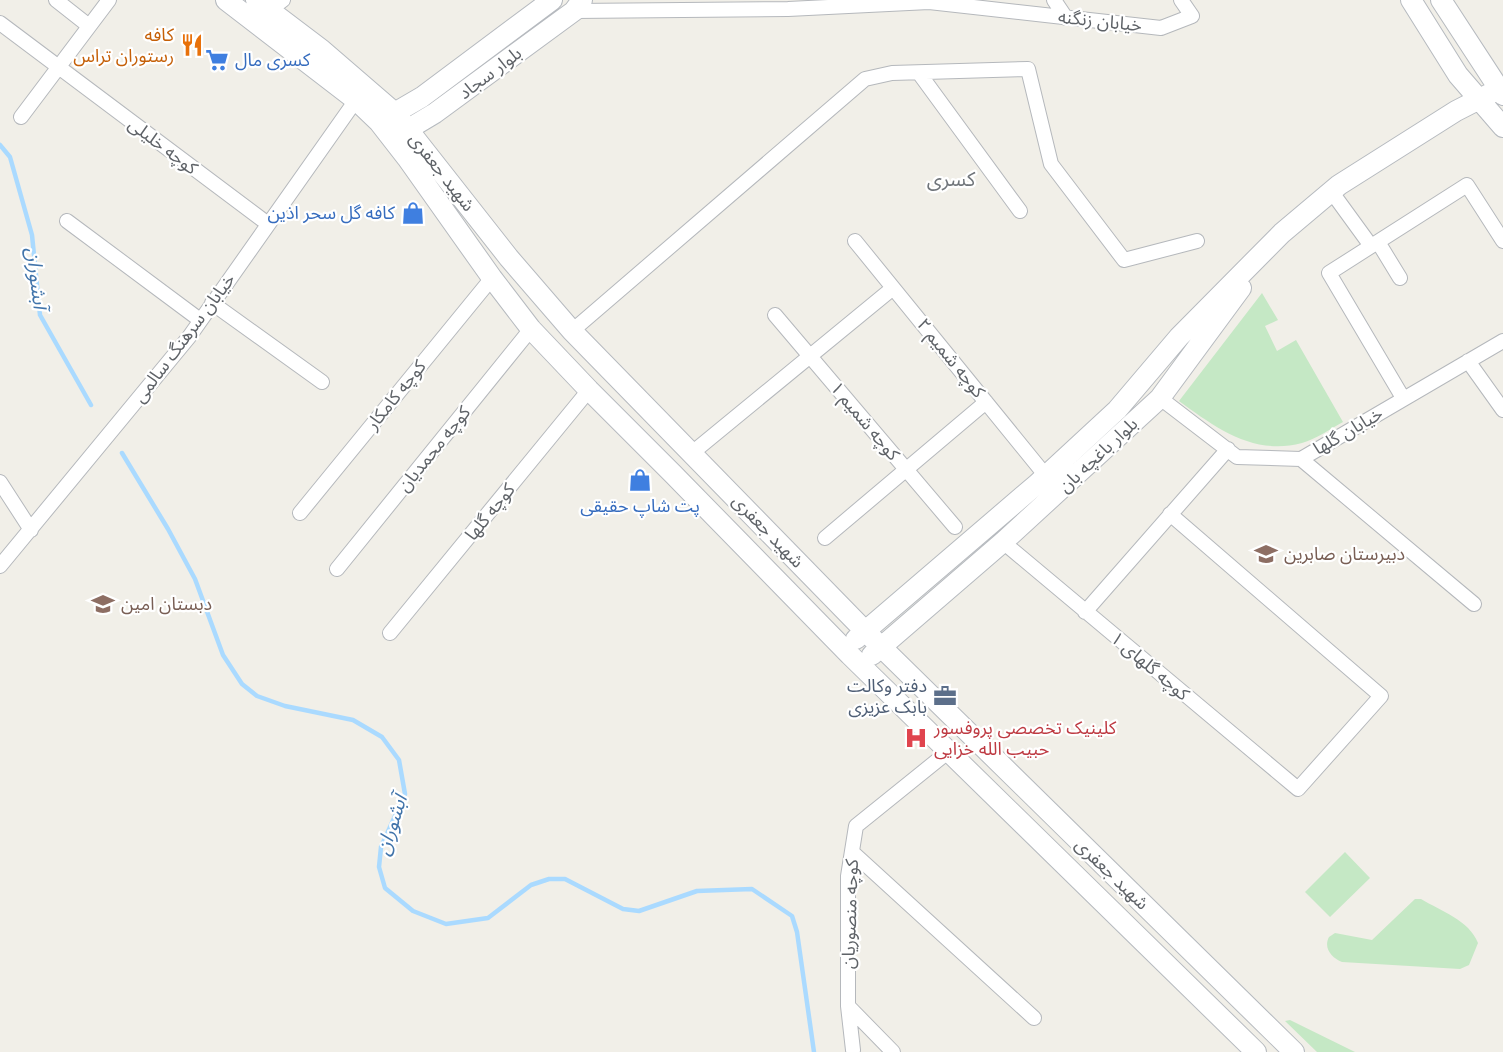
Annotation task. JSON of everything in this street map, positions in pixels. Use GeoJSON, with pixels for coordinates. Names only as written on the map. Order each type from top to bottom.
{"type":"FeatureCollection","features":[{"type":"Feature","properties":{"kind":"main road","name":"شهید جعفری"},"geometry":{"type":"LineString","coordinates":[[226,0],[361,93]]}},
{"type":"Feature","properties":{"kind":"main road","name":"بلوار سجاد"},"geometry":{"type":"LineString","coordinates":[[387,118],[422,97],[552,0]]}},
{"type":"Feature","properties":{"kind":"main road"},"geometry":{"type":"LineString","coordinates":[[1411,0],[1458,75],[1503,127]]}},
{"type":"Feature","properties":{"kind":"main road"},"geometry":{"type":"LineString","coordinates":[[1441,0],[1502,90]]}},
{"type":"Feature","properties":{"kind":"main road","name":"شهید جعفری"},"geometry":{"type":"LineString","coordinates":[[270,3],[387,118],[572,332],[865,631],[888,640],[1294,1052]]}},
{"type":"Feature","properties":{"kind":"main road","name":"بلوار سجاد"},"geometry":{"type":"LineString","coordinates":[[401,134],[435,113],[574,4]]}},
{"type":"Feature","properties":{"kind":"main road","name":"بلوار باغچه بان"},"geometry":{"type":"LineString","coordinates":[[844,650],[1046,476],[1117,410],[1179,337],[1282,233],[1331,191],[1456,111],[1502,90]]}},
{"type":"Feature","properties":{"kind":"main road","name":"شهید جعفری"},"geometry":{"type":"LineString","coordinates":[[401,134],[492,278],[531,328],[844,650],[1256,1052]]}},
{"type":"Feature","properties":{"kind":"main road","name":"بلوار باغچه بان"},"geometry":{"type":"LineString","coordinates":[[861,665],[1003,543],[1160,398],[1282,233]]}},
{"type":"Feature","properties":{"kind":"main road"},"geometry":{"type":"LineString","coordinates":[[882,616],[881,628],[888,640]]}},
{"type":"Feature","properties":{"kind":"street"},"geometry":{"type":"LineString","coordinates":[[56,0],[89,26]]}},
{"type":"Feature","properties":{"kind":"street"},"geometry":{"type":"LineString","coordinates":[[21,117],[109,0]]}},
{"type":"Feature","properties":{"kind":"street"},"geometry":{"type":"LineString","coordinates":[[1054,0],[1066,18]]}},
{"type":"Feature","properties":{"kind":"street","name":"خیابان زنگنه"},"geometry":{"type":"LineString","coordinates":[[574,4],[785,5],[920,1],[1161,28],[1192,16],[1181,0]]}},
{"type":"Feature","properties":{"kind":"street","name":"کوچه خلیلی"},"geometry":{"type":"LineString","coordinates":[[0,23],[268,224]]}},
{"type":"Feature","properties":{"kind":"street"},"geometry":{"type":"LineString","coordinates":[[572,332],[865,79],[892,73],[1028,69],[1051,164],[1124,260],[1197,241]]}},
{"type":"Feature","properties":{"kind":"street"},"geometry":{"type":"LineString","coordinates":[[919,73],[1020,211]]}},
{"type":"Feature","properties":{"kind":"street","name":"خیابان سرهنگ سالمی"},"geometry":{"type":"LineString","coordinates":[[0,566],[200,320],[361,93]]}},
{"type":"Feature","properties":{"kind":"street"},"geometry":{"type":"LineString","coordinates":[[1403,398],[1329,273],[1467,185],[1503,241]]}},
{"type":"Feature","properties":{"kind":"street"},"geometry":{"type":"LineString","coordinates":[[1331,191],[1400,278]]}},
{"type":"Feature","properties":{"kind":"street"},"geometry":{"type":"LineString","coordinates":[[67,221],[200,320]]}},
{"type":"Feature","properties":{"kind":"street","name":"کوچه شمیم ۲"},"geometry":{"type":"LineString","coordinates":[[855,241],[1046,476]]}},
{"type":"Feature","properties":{"kind":"street","name":"کوچه کامکار"},"geometry":{"type":"LineString","coordinates":[[300,513],[492,278]]}},
{"type":"Feature","properties":{"kind":"street"},"geometry":{"type":"LineString","coordinates":[[692,453],[893,288]]}},
{"type":"Feature","properties":{"kind":"street"},"geometry":{"type":"LineString","coordinates":[[212,303],[322,382]]}},
{"type":"Feature","properties":{"kind":"street","name":"کوچه شمیم ۱"},"geometry":{"type":"LineString","coordinates":[[775,315],[956,527]]}},
{"type":"Feature","properties":{"kind":"street","name":"کوچه محمدیان"},"geometry":{"type":"LineString","coordinates":[[337,569],[531,328]]}},
{"type":"Feature","properties":{"kind":"street","name":"خیابان گلها"},"geometry":{"type":"LineString","coordinates":[[1160,398],[1237,457],[1301,459],[1503,340]]}},
{"type":"Feature","properties":{"kind":"street"},"geometry":{"type":"LineString","coordinates":[[1468,361],[1503,410]]}},
{"type":"Feature","properties":{"kind":"street","name":"کوچه گلها"},"geometry":{"type":"LineString","coordinates":[[390,633],[589,390]]}},
{"type":"Feature","properties":{"kind":"street"},"geometry":{"type":"LineString","coordinates":[[825,538],[986,402]]}},
{"type":"Feature","properties":{"kind":"street"},"geometry":{"type":"LineString","coordinates":[[1085,612],[1228,449]]}},
{"type":"Feature","properties":{"kind":"street"},"geometry":{"type":"LineString","coordinates":[[1301,459],[1474,604]]}},
{"type":"Feature","properties":{"kind":"street"},"geometry":{"type":"LineString","coordinates":[[0,482],[31,530]]}},
{"type":"Feature","properties":{"kind":"street","name":"کوچه گلهای ۱"},"geometry":{"type":"LineString","coordinates":[[1003,543],[1298,789],[1381,696],[1170,514]]}},
{"type":"Feature","properties":{"kind":"street","name":"کوچه منصوریان"},"geometry":{"type":"LineString","coordinates":[[853,1050],[848,1006],[848,876],[856,826],[949,751]]}},
{"type":"Feature","properties":{"kind":"street"},"geometry":{"type":"LineString","coordinates":[[852,852],[1034,1018]]}},
{"type":"Feature","properties":{"kind":"street"},"geometry":{"type":"LineString","coordinates":[[848,1006],[893,1052]]}},
{"type":"Feature","properties":{"kind":"green space"},"geometry":{"type":"Polygon","coordinates":[[[1262,293],[1278,320],[1265,326],[1277,351],[1296,340],[1343,422],[1302,443],[1268,446],[1252,443],[1222,430],[1179,401],[1262,293]]]}},
{"type":"Feature","properties":{"kind":"green space"},"geometry":{"type":"Polygon","coordinates":[[[1345,852],[1370,878],[1330,917],[1305,892],[1345,852]]]}},
{"type":"Feature","properties":{"kind":"green space"},"geometry":{"type":"Polygon","coordinates":[[[1415,899],[1421,899],[1454,917],[1474,935],[1478,943],[1469,965],[1460,969],[1342,962],[1335,958],[1328,949],[1327,941],[1335,933],[1372,940],[1415,899]]]}},
{"type":"Feature","properties":{"kind":"green space"},"geometry":{"type":"Polygon","coordinates":[[[1290,1020],[1355,1052],[1317,1052],[1285,1021],[1290,1020]]]}},
{"type":"Feature","properties":{"kind":"waterway","name":"آبشوران"},"geometry":{"type":"LineString","coordinates":[[0,145],[10,157],[32,235],[40,315],[91,405]]}},
{"type":"Feature","properties":{"kind":"waterway","name":"آبشوران"},"geometry":{"type":"LineString","coordinates":[[122,453],[195,579],[223,655],[242,684],[257,696],[285,706],[353,720],[382,737],[399,760],[405,794],[381,847],[379,867],[385,888],[413,911],[446,924],[488,918],[531,885],[549,879],[565,879],[623,909],[639,911],[697,891],[752,889],[792,916],[797,932],[814,1052]]}},
{"type":"Feature","properties":{"kind":"place","name":"کافه رستوران تراس"},"geometry":{"type":"Point","coordinates":[192,45]}},
{"type":"Feature","properties":{"kind":"place","name":"کسری مال"},"geometry":{"type":"Point","coordinates":[217,60]}},
{"type":"Feature","properties":{"kind":"place","name":"کافه گل سحر اذین"},"geometry":{"type":"Point","coordinates":[413,213]}},
{"type":"Feature","properties":{"kind":"place","name":"پت شاپ حقیقی"},"geometry":{"type":"Point","coordinates":[640,480]}},
{"type":"Feature","properties":{"kind":"place","name":"دبیرستان صابرین"},"geometry":{"type":"Point","coordinates":[1266,554]}},
{"type":"Feature","properties":{"kind":"place","name":"دبستان امین"},"geometry":{"type":"Point","coordinates":[103,604]}},
{"type":"Feature","properties":{"kind":"place","name":"دفتر وکالت بابک عزیزی"},"geometry":{"type":"Point","coordinates":[945,696]}},
{"type":"Feature","properties":{"kind":"place","name":"کلینیک تخصصی پروفسور حبیب الله خزایی"},"geometry":{"type":"Point","coordinates":[916,738]}},
{"type":"Feature","properties":{"kind":"district","name":"کسری"},"geometry":{"type":"Point","coordinates":[951,179]}}]}
